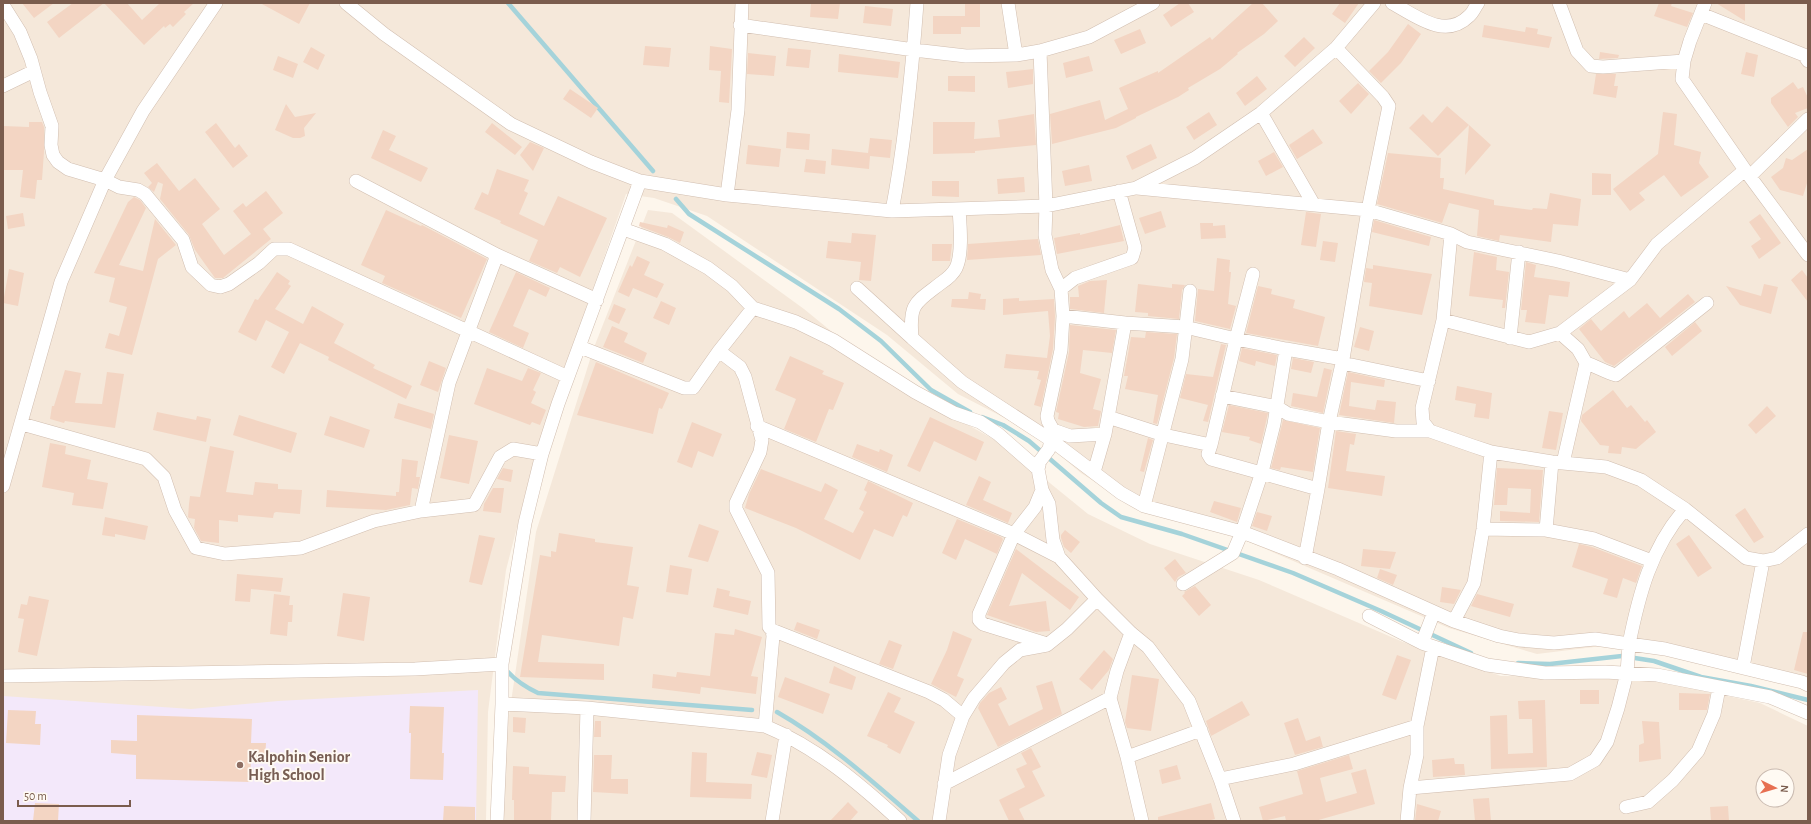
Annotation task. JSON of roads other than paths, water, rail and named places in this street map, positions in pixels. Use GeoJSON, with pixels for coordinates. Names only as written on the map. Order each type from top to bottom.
{"type":"FeatureCollection","features":[{"type":"Feature","properties":{"kind":"street"},"geometry":{"type":"LineString","coordinates":[[3,486],[22,424],[61,282],[105,180],[143,111],[216,3]]}},
{"type":"Feature","properties":{"kind":"street"},"geometry":{"type":"LineString","coordinates":[[346,3],[384,34],[511,124],[591,162],[640,181],[727,195],[892,211],[1046,206],[1136,188],[1314,204],[1368,210],[1451,234],[1467,242],[1519,252],[1630,280]]}},
{"type":"Feature","properties":{"kind":"street"},"geometry":{"type":"LineString","coordinates":[[727,195],[738,110],[742,3]]}},
{"type":"Feature","properties":{"kind":"street"},"geometry":{"type":"LineString","coordinates":[[892,211],[914,50],[917,3]]}},
{"type":"Feature","properties":{"kind":"street"},"geometry":{"type":"LineString","coordinates":[[1008,3],[1016,56]]}},
{"type":"Feature","properties":{"kind":"street"},"geometry":{"type":"LineString","coordinates":[[740,25],[966,56],[1016,56],[1040,51],[1089,37],[1153,3]]}},
{"type":"Feature","properties":{"kind":"street"},"geometry":{"type":"LineString","coordinates":[[1136,188],[1195,158],[1261,113],[1336,48],[1374,3]]}},
{"type":"Feature","properties":{"kind":"street"},"geometry":{"type":"LineString","coordinates":[[1392,3],[1435,26],[1452,27],[1469,16],[1478,3]]}},
{"type":"Feature","properties":{"kind":"street"},"geometry":{"type":"LineString","coordinates":[[1559,3],[1577,51],[1591,66],[1603,67],[1684,61]]}},
{"type":"Feature","properties":{"kind":"street"},"geometry":{"type":"LineString","coordinates":[[3,5],[20,32],[34,71],[52,126],[51,145],[53,155],[58,162],[68,169],[105,180],[119,187],[138,190],[145,194],[184,240],[192,267],[211,285],[220,286],[228,284],[259,263],[274,249],[289,249],[568,377]]}},
{"type":"Feature","properties":{"kind":"street"},"geometry":{"type":"LineString","coordinates":[[1808,61],[1804,55],[1703,9],[1690,40],[1684,61],[1682,79],[1808,255]]}},
{"type":"Feature","properties":{"kind":"street"},"geometry":{"type":"LineString","coordinates":[[1305,558],[1329,422],[1343,361],[1368,210],[1389,106],[1383,97],[1336,48]]}},
{"type":"Feature","properties":{"kind":"street"},"geometry":{"type":"LineString","coordinates":[[1040,51],[1046,206],[1045,236],[1052,270],[1061,289],[1063,316],[1061,350],[1047,416],[1051,440],[1039,465],[1042,490],[1049,504],[1053,540],[1059,557]]}},
{"type":"Feature","properties":{"kind":"street"},"geometry":{"type":"LineString","coordinates":[[3,86],[34,71]]}},
{"type":"Feature","properties":{"kind":"street"},"geometry":{"type":"LineString","coordinates":[[1261,113],[1314,204]]}},
{"type":"Feature","properties":{"kind":"street"},"geometry":{"type":"LineString","coordinates":[[1443,320],[1528,342],[1560,333],[1630,280],[1657,244],[1748,173],[1808,119]]}},
{"type":"Feature","properties":{"kind":"street"},"geometry":{"type":"LineString","coordinates":[[356,181],[497,255],[597,300]]}},
{"type":"Feature","properties":{"kind":"street"},"geometry":{"type":"LineString","coordinates":[[496,821],[502,704],[502,664],[525,523],[542,454],[568,377],[640,181]]}},
{"type":"Feature","properties":{"kind":"street"},"geometry":{"type":"LineString","coordinates":[[1061,289],[1075,278],[1132,258],[1135,248],[1119,191]]}},
{"type":"Feature","properties":{"kind":"street"},"geometry":{"type":"LineString","coordinates":[[912,338],[912,312],[916,302],[949,277],[957,267],[961,240],[960,209]]}},
{"type":"Feature","properties":{"kind":"street"},"geometry":{"type":"LineString","coordinates":[[623,229],[665,244],[708,268],[732,286],[753,308],[796,322],[833,340],[915,392],[954,412],[980,422],[1039,465]]}},
{"type":"Feature","properties":{"kind":"street"},"geometry":{"type":"LineString","coordinates":[[1430,431],[1423,422],[1422,408],[1443,320],[1451,234]]}},
{"type":"Feature","properties":{"kind":"street"},"geometry":{"type":"LineString","coordinates":[[1510,338],[1519,252]]}},
{"type":"Feature","properties":{"kind":"street"},"geometry":{"type":"LineString","coordinates":[[421,511],[449,383],[497,255]]}},
{"type":"Feature","properties":{"kind":"street"},"geometry":{"type":"LineString","coordinates":[[1253,274],[1208,454],[1211,459],[1262,472],[1318,489]]}},
{"type":"Feature","properties":{"kind":"street"},"geometry":{"type":"LineString","coordinates":[[857,288],[962,382],[1051,440],[1121,493],[1144,506],[1238,542],[1305,558],[1338,569],[1429,632],[1487,666],[1545,673],[1627,673],[1657,675],[1770,697],[1808,713]]}},
{"type":"Feature","properties":{"kind":"street"},"geometry":{"type":"LineString","coordinates":[[1144,506],[1164,435],[1182,359],[1190,292]]}},
{"type":"Feature","properties":{"kind":"street"},"geometry":{"type":"LineString","coordinates":[[1586,363],[1598,366],[1606,372],[1616,375],[1707,303]]}},
{"type":"Feature","properties":{"kind":"street"},"geometry":{"type":"LineString","coordinates":[[580,347],[684,388],[693,388],[719,351],[753,308]]}},
{"type":"Feature","properties":{"kind":"street"},"geometry":{"type":"LineString","coordinates":[[1063,316],[1125,323],[1185,327],[1429,381]]}},
{"type":"Feature","properties":{"kind":"street"},"geometry":{"type":"LineString","coordinates":[[1094,472],[1108,417],[1125,323]]}},
{"type":"Feature","properties":{"kind":"street"},"geometry":{"type":"LineString","coordinates":[[1546,530],[1558,463],[1586,363],[1578,349],[1560,333]]}},
{"type":"Feature","properties":{"kind":"street"},"geometry":{"type":"LineString","coordinates":[[1182,584],[1238,542],[1262,472],[1277,407],[1286,349]]}},
{"type":"Feature","properties":{"kind":"street"},"geometry":{"type":"LineString","coordinates":[[719,351],[740,367],[745,376],[757,426],[762,440],[760,452],[736,503],[736,509],[768,573],[769,627],[772,630],[929,692],[944,700],[962,716]]}},
{"type":"Feature","properties":{"kind":"street"},"geometry":{"type":"LineString","coordinates":[[1222,396],[1277,407],[1288,414],[1329,422],[1396,432],[1430,431],[1491,452],[1558,463],[1606,467],[1641,480],[1685,509],[1746,558],[1763,561],[1777,558],[1808,534]]}},
{"type":"Feature","properties":{"kind":"street"},"geometry":{"type":"LineString","coordinates":[[1108,417],[1164,435],[1211,445]]}},
{"type":"Feature","properties":{"kind":"street"},"geometry":{"type":"LineString","coordinates":[[22,424],[146,459],[164,477],[175,510],[196,548],[225,554],[302,548],[374,521],[421,511],[474,505],[500,457],[513,449],[542,454]]}},
{"type":"Feature","properties":{"kind":"street"},"geometry":{"type":"LineString","coordinates":[[757,426],[1014,534],[1059,557],[1097,599],[1131,633],[1148,647],[1189,701],[1220,779],[1234,821]]}},
{"type":"Feature","properties":{"kind":"street"},"geometry":{"type":"LineString","coordinates":[[1051,440],[1070,436],[1104,434]]}},
{"type":"Feature","properties":{"kind":"street"},"geometry":{"type":"LineString","coordinates":[[1369,616],[1429,632],[1454,621],[1474,583],[1483,529],[1491,452]]}},
{"type":"Feature","properties":{"kind":"street"},"geometry":{"type":"LineString","coordinates":[[1042,490],[1035,507],[1014,534],[979,614],[979,620],[984,624],[1047,645]]}},
{"type":"Feature","properties":{"kind":"street"},"geometry":{"type":"LineString","coordinates":[[1410,788],[1570,774],[1595,760],[1607,742],[1618,708],[1627,673],[1629,651],[1638,601],[1652,561],[1670,526],[1685,509]]}},
{"type":"Feature","properties":{"kind":"street"},"geometry":{"type":"LineString","coordinates":[[1483,529],[1546,530],[1594,540],[1652,561]]}},
{"type":"Feature","properties":{"kind":"street"},"geometry":{"type":"LineString","coordinates":[[1743,667],[1763,561]]}},
{"type":"Feature","properties":{"kind":"street"},"geometry":{"type":"LineString","coordinates":[[939,821],[949,755],[962,716],[974,698],[1004,663],[1020,650],[1047,645],[1067,629],[1097,599]]}},
{"type":"Feature","properties":{"kind":"street"},"geometry":{"type":"LineString","coordinates":[[1454,621],[1499,636],[1519,640],[1554,643],[1595,639],[1629,651],[1665,649],[1743,667],[1802,682],[1808,685]]}},
{"type":"Feature","properties":{"kind":"street"},"geometry":{"type":"LineString","coordinates":[[765,726],[772,630]]}},
{"type":"Feature","properties":{"kind":"street"},"geometry":{"type":"LineString","coordinates":[[1407,821],[1410,788],[1417,755],[1416,726],[1429,632]]}},
{"type":"Feature","properties":{"kind":"street"},"geometry":{"type":"LineString","coordinates":[[1131,633],[1117,671],[1110,698],[1127,757],[1142,821]]}},
{"type":"Feature","properties":{"kind":"street"},"geometry":{"type":"LineString","coordinates":[[3,676],[408,670],[502,664]]}},
{"type":"Feature","properties":{"kind":"street"},"geometry":{"type":"LineString","coordinates":[[1626,807],[1648,802],[1673,780],[1698,751],[1714,714],[1719,688]]}},
{"type":"Feature","properties":{"kind":"street"},"geometry":{"type":"LineString","coordinates":[[944,784],[1110,698]]}},
{"type":"Feature","properties":{"kind":"street"},"geometry":{"type":"LineString","coordinates":[[502,704],[587,708],[765,726],[786,735],[824,759],[868,791],[900,821]]}},
{"type":"Feature","properties":{"kind":"street"},"geometry":{"type":"LineString","coordinates":[[584,821],[587,708]]}},
{"type":"Feature","properties":{"kind":"street"},"geometry":{"type":"LineString","coordinates":[[1220,779],[1294,764],[1416,726]]}},
{"type":"Feature","properties":{"kind":"street"},"geometry":{"type":"LineString","coordinates":[[1127,757],[1201,730]]}},
{"type":"Feature","properties":{"kind":"street"},"geometry":{"type":"LineString","coordinates":[[772,821],[786,735]]}},
{"type":"Feature","properties":{"kind":"waterway"},"geometry":{"type":"LineString","coordinates":[[508,3],[653,171]]}},
{"type":"Feature","properties":{"kind":"waterway"},"geometry":{"type":"LineString","coordinates":[[676,199],[689,214],[839,309],[881,341],[931,390],[970,412]]}},
{"type":"Feature","properties":{"kind":"waterway"},"geometry":{"type":"LineString","coordinates":[[982,417],[1003,425],[1029,441],[1101,503],[1121,517],[1182,534],[1293,573],[1381,611],[1471,653]]}},
{"type":"Feature","properties":{"kind":"waterway"},"geometry":{"type":"LineString","coordinates":[[1518,663],[1550,664],[1622,656],[1654,661],[1701,677],[1751,686],[1808,700]]}},
{"type":"Feature","properties":{"kind":"waterway"},"geometry":{"type":"LineString","coordinates":[[507,671],[521,684],[538,693],[752,710]]}},
{"type":"Feature","properties":{"kind":"waterway"},"geometry":{"type":"LineString","coordinates":[[777,712],[796,723],[832,749],[918,821]]}},
{"type":"Feature","properties":{"kind":"place","name":"Kalpohin Senior High School"},"geometry":{"type":"Point","coordinates":[240,765]}}]}
